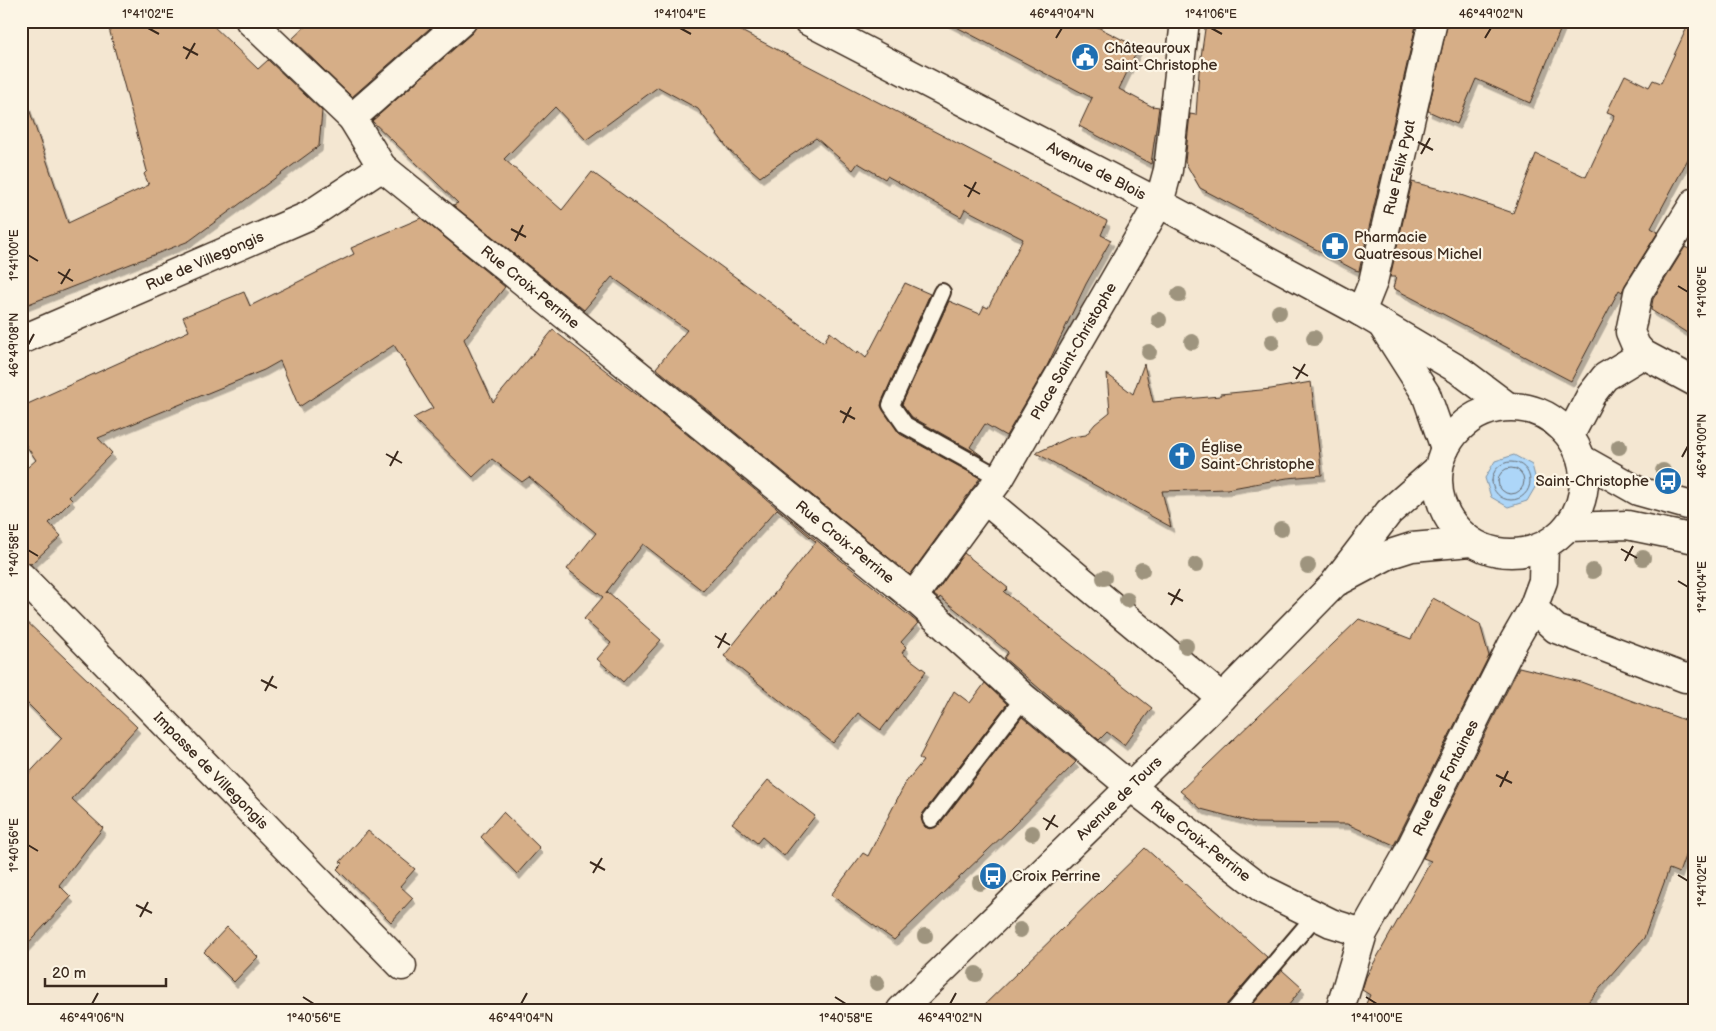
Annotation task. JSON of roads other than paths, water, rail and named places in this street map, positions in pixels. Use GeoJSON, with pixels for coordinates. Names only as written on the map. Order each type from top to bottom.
{"type":"FeatureCollection","features":[{"type":"Feature","properties":{"kind":"street","name":"Rue Croix-Perrine"},"geometry":{"type":"LineString","coordinates":[[250,21],[352,118],[382,167],[913,597],[1024,698],[1131,787],[1264,890],[1331,923],[1363,933]]}},
{"type":"Feature","properties":{"kind":"street"},"geometry":{"type":"LineString","coordinates":[[352,118],[462,21]]}},
{"type":"Feature","properties":{"kind":"street","name":"Avenue de Blois"},"geometry":{"type":"LineString","coordinates":[[808,21],[1159,203],[1372,318],[1459,370],[1507,406]]}},
{"type":"Feature","properties":{"kind":"street","name":"Place Saint-Christophe"},"geometry":{"type":"LineString","coordinates":[[913,597],[992,489],[1159,203],[1168,170],[1186,21]]}},
{"type":"Feature","properties":{"kind":"street","name":"Rue Félix Pyat"},"geometry":{"type":"LineString","coordinates":[[1372,318],[1373,282],[1433,21]]}},
{"type":"Feature","properties":{"kind":"street","name":"Rue de Villegongis"},"geometry":{"type":"LineString","coordinates":[[21,340],[308,216],[382,167]]}},
{"type":"Feature","properties":{"kind":"street"},"geometry":{"type":"LineString","coordinates":[[1695,202],[1638,293],[1630,332],[1636,346],[1643,354],[1695,382]]}},
{"type":"Feature","properties":{"kind":"street","name":"Avenue de Blois"},"geometry":{"type":"LineString","coordinates":[[1372,318],[1426,394],[1442,458]]}},
{"type":"Feature","properties":{"kind":"street"},"geometry":{"type":"LineString","coordinates":[[1570,435],[1591,395],[1605,377],[1643,354]]}},
{"type":"Feature","properties":{"kind":"street"},"geometry":{"type":"LineString","coordinates":[[1507,406],[1525,407],[1542,413],[1557,422],[1570,435],[1582,460],[1585,483],[1580,506],[1569,527],[1557,537],[1544,546],[1526,552],[1507,554],[1488,550],[1470,542],[1455,528],[1444,510],[1438,490],[1442,458],[1456,432],[1470,418],[1488,410],[1507,406]]}},
{"type":"Feature","properties":{"kind":"street","name":"Avenue de Tours"},"geometry":{"type":"LineString","coordinates":[[901,1010],[1222,698],[1333,585],[1389,512],[1442,458]]}},
{"type":"Feature","properties":{"kind":"street"},"geometry":{"type":"LineString","coordinates":[[1582,460],[1638,491],[1695,507]]}},
{"type":"Feature","properties":{"kind":"street"},"geometry":{"type":"LineString","coordinates":[[992,489],[1222,698]]}},
{"type":"Feature","properties":{"kind":"street"},"geometry":{"type":"LineString","coordinates":[[1569,527],[1627,525],[1695,539]]}},
{"type":"Feature","properties":{"kind":"street","name":"Avenue de Tours"},"geometry":{"type":"LineString","coordinates":[[1333,585],[1398,552],[1412,548],[1470,542]]}},
{"type":"Feature","properties":{"kind":"street","name":"Rue des Fontaines"},"geometry":{"type":"LineString","coordinates":[[1340,1010],[1363,933],[1407,855],[1514,641],[1533,608],[1543,581],[1544,546]]}},
{"type":"Feature","properties":{"kind":"street","name":"Impasse de Villegongis"},"geometry":{"type":"LineString","coordinates":[[21,576],[402,966]]}},
{"type":"Feature","properties":{"kind":"street"},"geometry":{"type":"LineString","coordinates":[[1533,608],[1556,629],[1685,678],[1695,676]]}},
{"type":"Feature","properties":{"kind":"lane"},"geometry":{"type":"LineString","coordinates":[[942,292],[891,405],[905,425],[992,489]]}},
{"type":"Feature","properties":{"kind":"lane"},"geometry":{"type":"LineString","coordinates":[[931,819],[1024,698]]}},
{"type":"Feature","properties":{"kind":"lane"},"geometry":{"type":"LineString","coordinates":[[1235,1010],[1316,915]]}},
{"type":"Feature","properties":{"kind":"water"},"geometry":{"type":"Polygon","coordinates":[[[1514,455],[1532,465],[1537,484],[1527,501],[1508,507],[1491,497],[1485,478],[1495,461],[1514,455]]]}},
{"type":"Feature","properties":{"kind":"place","name":"Châteauroux Saint-Christophe"},"geometry":{"type":"Point","coordinates":[1085,57]}},
{"type":"Feature","properties":{"kind":"place","name":"Pharmacie Quatresous Michel"},"geometry":{"type":"Point","coordinates":[1335,246]}},
{"type":"Feature","properties":{"kind":"place","name":"Église Saint-Christophe"},"geometry":{"type":"Point","coordinates":[1182,456]}},
{"type":"Feature","properties":{"kind":"place","name":"Saint-Christophe"},"geometry":{"type":"Point","coordinates":[1668,481]}},
{"type":"Feature","properties":{"kind":"place","name":"Croix Perrine"},"geometry":{"type":"Point","coordinates":[993,876]}}]}
